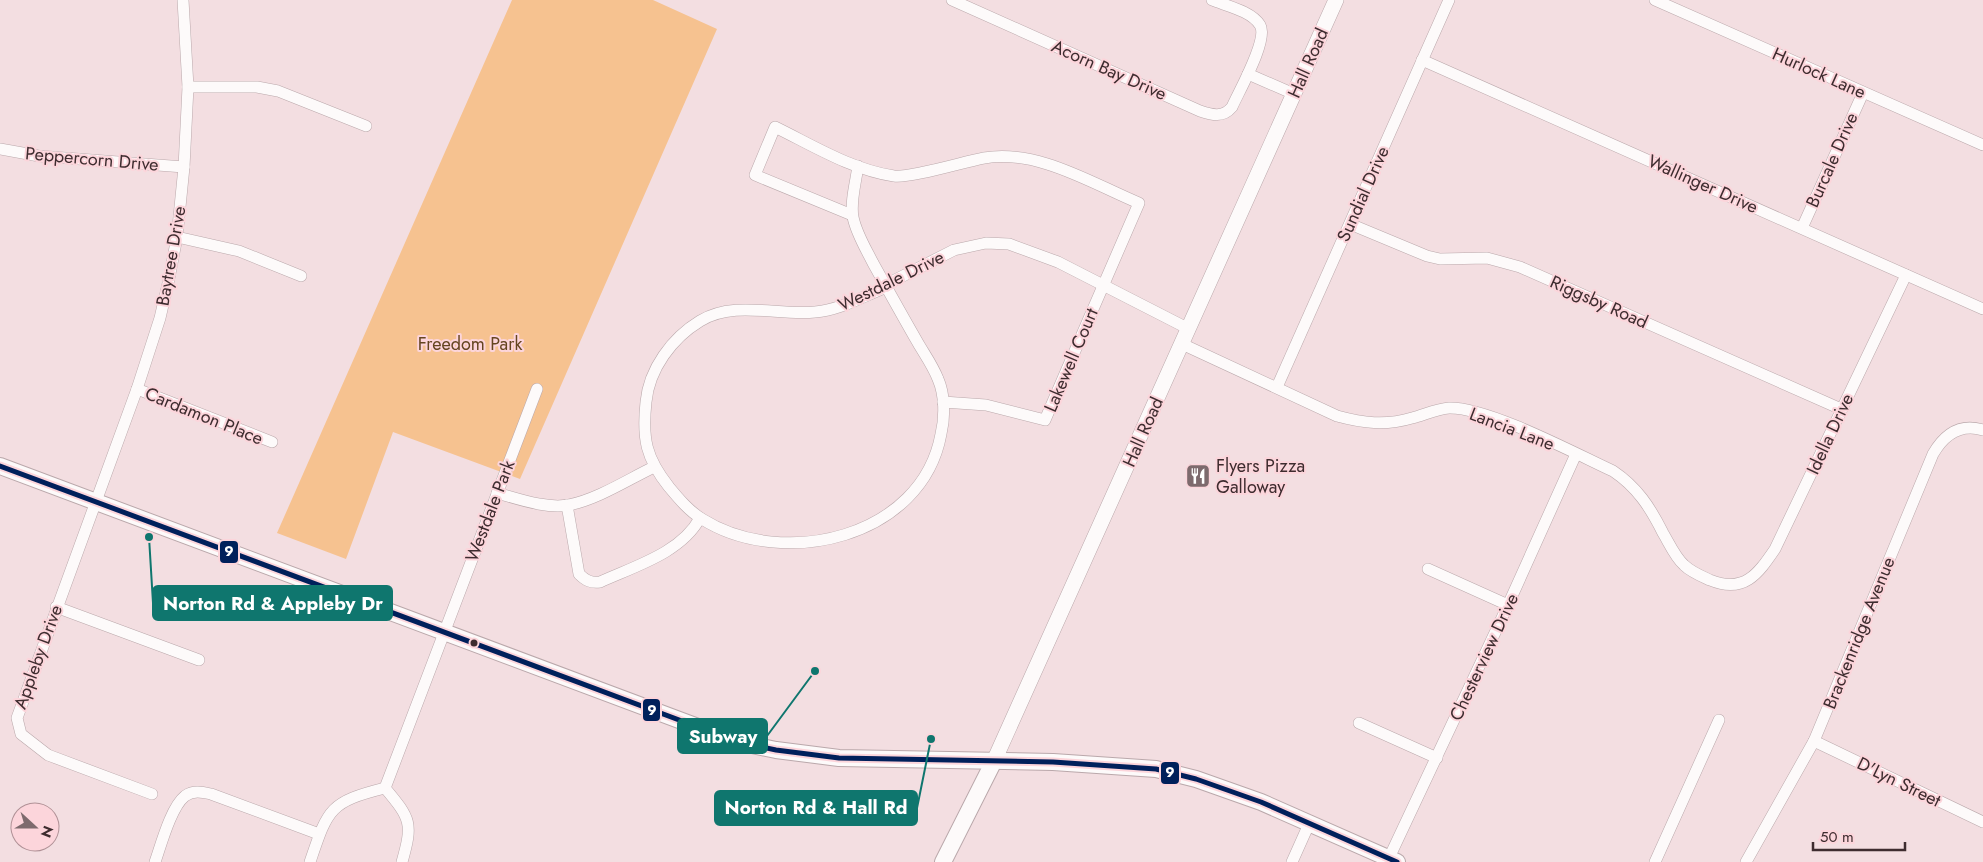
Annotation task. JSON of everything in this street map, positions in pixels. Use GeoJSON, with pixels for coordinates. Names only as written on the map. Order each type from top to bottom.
{"type":"FeatureCollection","features":[{"type":"Feature","properties":{"kind":"main road"},"geometry":{"type":"LineString","coordinates":[[0,466],[707,731],[753,746],[839,758],[1072,763],[1156,769],[1218,787],[1393,860]]}},
{"type":"Feature","properties":{"kind":"main road","name":"Hall Road"},"geometry":{"type":"LineString","coordinates":[[943,862],[994,761]]}},
{"type":"Feature","properties":{"kind":"street","name":"Baytree Drive"},"geometry":{"type":"LineString","coordinates":[[96,501],[137,389],[160,318],[177,237],[184,166],[188,87],[183,0]]}},
{"type":"Feature","properties":{"kind":"street","name":"Acorn Bay Drive"},"geometry":{"type":"LineString","coordinates":[[952,0],[1200,111],[1213,115],[1228,112],[1248,74]]}},
{"type":"Feature","properties":{"kind":"street"},"geometry":{"type":"LineString","coordinates":[[1212,0],[1250,16],[1259,24],[1262,38],[1248,74],[1294,94]]}},
{"type":"Feature","properties":{"kind":"street","name":"Hall Road"},"geometry":{"type":"LineString","coordinates":[[994,761],[1336,0]]}},
{"type":"Feature","properties":{"kind":"street","name":"Sundial Drive"},"geometry":{"type":"LineString","coordinates":[[1277,387],[1450,0]]}},
{"type":"Feature","properties":{"kind":"street","name":"Hurlock Lane"},"geometry":{"type":"LineString","coordinates":[[1655,0],[1983,145]]}},
{"type":"Feature","properties":{"kind":"street","name":"Wallinger Drive"},"geometry":{"type":"LineString","coordinates":[[1422,60],[1983,309]]}},
{"type":"Feature","properties":{"kind":"street"},"geometry":{"type":"LineString","coordinates":[[188,87],[257,87],[278,91],[366,126]]}},
{"type":"Feature","properties":{"kind":"street","name":"Burcale Drive"},"geometry":{"type":"LineString","coordinates":[[1802,228],[1863,93]]}},
{"type":"Feature","properties":{"kind":"street"},"geometry":{"type":"LineString","coordinates":[[497,493],[533,503],[567,505],[590,498],[654,467],[681,502],[700,518],[739,535],[764,542],[818,542],[835,538],[872,523],[894,510],[913,492],[929,466],[942,432],[943,402],[938,379],[864,245],[852,215],[858,166],[774,127],[755,174],[852,215]]}},
{"type":"Feature","properties":{"kind":"street","name":"Peppercorn Drive"},"geometry":{"type":"LineString","coordinates":[[0,149],[39,156],[184,166]]}},
{"type":"Feature","properties":{"kind":"street","name":"Lakewell Court"},"geometry":{"type":"LineString","coordinates":[[858,166],[897,176],[986,158],[1041,161],[1139,203],[1045,420],[986,405],[943,402]]}},
{"type":"Feature","properties":{"kind":"street","name":"Riggsby Road"},"geometry":{"type":"LineString","coordinates":[[1350,224],[1427,256],[1440,259],[1488,258],[1520,267],[1842,409]]}},
{"type":"Feature","properties":{"kind":"street"},"geometry":{"type":"LineString","coordinates":[[177,237],[239,251],[301,276]]}},
{"type":"Feature","properties":{"kind":"street","name":"Westdale Drive"},"geometry":{"type":"LineString","coordinates":[[654,467],[646,440],[644,420],[647,395],[653,374],[676,340],[688,328],[703,319],[728,310],[792,314],[836,309],[886,286],[954,250],[986,243],[1009,244],[1036,253],[1189,329]]}},
{"type":"Feature","properties":{"kind":"street","name":"Idella Drive"},"geometry":{"type":"LineString","coordinates":[[1742,584],[1761,569],[1775,549],[1906,275]]}},
{"type":"Feature","properties":{"kind":"street","name":"Lancia Lane"},"geometry":{"type":"LineString","coordinates":[[1182,344],[1337,416],[1376,424],[1396,422],[1449,408],[1468,410],[1493,418],[1613,471],[1628,481],[1651,510],[1683,564],[1699,576],[1719,584],[1742,584]]}},
{"type":"Feature","properties":{"kind":"street","name":"Cardamon Place"},"geometry":{"type":"LineString","coordinates":[[137,389],[272,442]]}},
{"type":"Feature","properties":{"kind":"street","name":"Westdale Park"},"geometry":{"type":"LineString","coordinates":[[385,788],[537,389]]}},
{"type":"Feature","properties":{"kind":"street","name":"Brackenridge Avenue"},"geometry":{"type":"LineString","coordinates":[[1746,862],[1814,741],[1933,454],[1943,439],[1958,430],[1968,428],[1983,430]]}},
{"type":"Feature","properties":{"kind":"street","name":"Chesterview Drive"},"geometry":{"type":"LineString","coordinates":[[1393,860],[1437,758],[1576,454]]}},
{"type":"Feature","properties":{"kind":"street","name":"Appleby Drive"},"geometry":{"type":"LineString","coordinates":[[96,501],[16,718],[21,734],[48,755],[152,794]]}},
{"type":"Feature","properties":{"kind":"street"},"geometry":{"type":"LineString","coordinates":[[567,505],[579,574],[585,580],[592,583],[600,582],[663,554],[694,530],[700,518]]}},
{"type":"Feature","properties":{"kind":"street"},"geometry":{"type":"LineString","coordinates":[[1428,569],[1508,605]]}},
{"type":"Feature","properties":{"kind":"street"},"geometry":{"type":"LineString","coordinates":[[56,607],[199,660]]}},
{"type":"Feature","properties":{"kind":"street"},"geometry":{"type":"LineString","coordinates":[[1655,862],[1719,720]]}},
{"type":"Feature","properties":{"kind":"street"},"geometry":{"type":"LineString","coordinates":[[1359,723],[1437,758]]}},
{"type":"Feature","properties":{"kind":"street","name":"D'Lyn Street"},"geometry":{"type":"LineString","coordinates":[[1814,741],[1983,822]]}},
{"type":"Feature","properties":{"kind":"street"},"geometry":{"type":"LineString","coordinates":[[310,862],[326,818],[339,804],[352,796],[385,788],[403,810],[410,828],[402,862]]}},
{"type":"Feature","properties":{"kind":"street"},"geometry":{"type":"LineString","coordinates":[[155,862],[176,807],[185,796],[198,791],[319,834]]}},
{"type":"Feature","properties":{"kind":"street"},"geometry":{"type":"LineString","coordinates":[[1292,862],[1309,824]]}},
{"type":"Feature","properties":{"kind":"green space","name":"Freedom Park"},"geometry":{"type":"Polygon","coordinates":[[[512,0],[653,0],[717,29],[520,479],[393,432],[346,559],[277,533],[512,0]]]}},
{"type":"Feature","properties":{"kind":"transit line","name":"9"},"geometry":{"type":"LineString","coordinates":[[0,466],[738,742],[776,750],[839,758],[1053,762],[1156,769],[1196,779],[1261,802],[1397,862]]}},
{"type":"Feature","properties":{"kind":"place","name":"Flyers Pizza Galloway"},"geometry":{"type":"Point","coordinates":[1198,476]}},
{"type":"Feature","properties":{"kind":"place","name":"Norton Rd & Appleby Dr"},"geometry":{"type":"Point","coordinates":[149,537]}},
{"type":"Feature","properties":{"kind":"place","name":"Subway"},"geometry":{"type":"Point","coordinates":[815,671]}},
{"type":"Feature","properties":{"kind":"place","name":"Norton Rd & Hall Rd"},"geometry":{"type":"Point","coordinates":[931,739]}}]}
